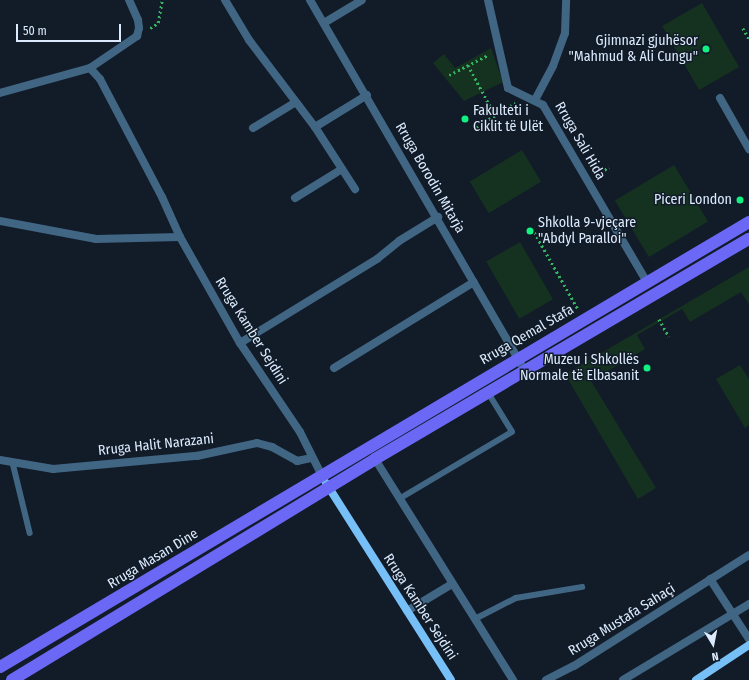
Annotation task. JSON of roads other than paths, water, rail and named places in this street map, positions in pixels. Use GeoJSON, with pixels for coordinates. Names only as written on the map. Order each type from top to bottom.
{"type":"FeatureCollection","features":[{"type":"Feature","properties":{"kind":"main road","name":"Rruga Qemal Stafa"},"geometry":{"type":"LineString","coordinates":[[322,476],[518,358],[749,222]]}},
{"type":"Feature","properties":{"kind":"main road","name":"Rruga Qemal Stafa"},"geometry":{"type":"LineString","coordinates":[[329,489],[488,392],[749,239]]}},
{"type":"Feature","properties":{"kind":"main road","name":"Rruga Kamber Sejdini"},"geometry":{"type":"LineString","coordinates":[[322,476],[451,680]]}},
{"type":"Feature","properties":{"kind":"main road","name":"Rruga Masan Dine"},"geometry":{"type":"LineString","coordinates":[[0,667],[322,476]]}},
{"type":"Feature","properties":{"kind":"main road"},"geometry":{"type":"LineString","coordinates":[[12,680],[329,489]]}},
{"type":"Feature","properties":{"kind":"main road"},"geometry":{"type":"LineString","coordinates":[[696,680],[749,645]]}},
{"type":"Feature","properties":{"kind":"street"},"geometry":{"type":"LineString","coordinates":[[0,93],[90,68],[137,36],[138,24],[128,0]]}},
{"type":"Feature","properties":{"kind":"street"},"geometry":{"type":"LineString","coordinates":[[225,0],[261,56],[315,126],[355,189]]}},
{"type":"Feature","properties":{"kind":"street","name":"Rruga Borodin Mitarja"},"geometry":{"type":"LineString","coordinates":[[310,0],[438,217],[525,370]]}},
{"type":"Feature","properties":{"kind":"street"},"geometry":{"type":"LineString","coordinates":[[324,23],[362,0]]}},
{"type":"Feature","properties":{"kind":"street","name":"Rruga Sali Hida"},"geometry":{"type":"LineString","coordinates":[[488,0],[508,88],[543,104],[647,282]]}},
{"type":"Feature","properties":{"kind":"street"},"geometry":{"type":"LineString","coordinates":[[535,100],[553,66],[565,33],[566,0]]}},
{"type":"Feature","properties":{"kind":"street","name":"Rruga Kamber Sejdini"},"geometry":{"type":"LineString","coordinates":[[90,68],[100,79],[162,197],[180,237],[240,343],[300,432],[311,458],[322,476]]}},
{"type":"Feature","properties":{"kind":"street"},"geometry":{"type":"LineString","coordinates":[[315,126],[367,95]]}},
{"type":"Feature","properties":{"kind":"street"},"geometry":{"type":"LineString","coordinates":[[720,98],[749,149]]}},
{"type":"Feature","properties":{"kind":"street"},"geometry":{"type":"LineString","coordinates":[[252,128],[296,102]]}},
{"type":"Feature","properties":{"kind":"street"},"geometry":{"type":"LineString","coordinates":[[295,198],[342,169]]}},
{"type":"Feature","properties":{"kind":"street"},"geometry":{"type":"LineString","coordinates":[[240,343],[377,259],[399,240],[438,217]]}},
{"type":"Feature","properties":{"kind":"street"},"geometry":{"type":"LineString","coordinates":[[0,221],[96,239],[180,237]]}},
{"type":"Feature","properties":{"kind":"street"},"geometry":{"type":"LineString","coordinates":[[334,368],[474,282]]}},
{"type":"Feature","properties":{"kind":"street","name":"Rruga Halit Narazani"},"geometry":{"type":"LineString","coordinates":[[0,460],[53,469],[197,456],[257,443],[272,447],[297,462],[311,458]]}},
{"type":"Feature","properties":{"kind":"street"},"geometry":{"type":"LineString","coordinates":[[375,460],[513,680]]}},
{"type":"Feature","properties":{"kind":"street","name":"Rruga Mustafa Sahaçi"},"geometry":{"type":"LineString","coordinates":[[546,680],[574,666],[749,555]]}},
{"type":"Feature","properties":{"kind":"street"},"geometry":{"type":"LineString","coordinates":[[710,579],[749,639]]}},
{"type":"Feature","properties":{"kind":"street"},"geometry":{"type":"LineString","coordinates":[[407,611],[452,584]]}},
{"type":"Feature","properties":{"kind":"street"},"geometry":{"type":"LineString","coordinates":[[623,680],[749,604]]}},
{"type":"Feature","properties":{"kind":"lane"},"geometry":{"type":"LineString","coordinates":[[399,499],[512,432],[488,392]]}},
{"type":"Feature","properties":{"kind":"lane"},"geometry":{"type":"LineString","coordinates":[[13,462],[30,533]]}},
{"type":"Feature","properties":{"kind":"lane"},"geometry":{"type":"LineString","coordinates":[[475,620],[516,598],[582,587]]}},
{"type":"Feature","properties":{"kind":"place","name":"Gjimnazi gjuhësor \"Mahmud & Ali Cungu\""},"geometry":{"type":"Point","coordinates":[706,49]}},
{"type":"Feature","properties":{"kind":"place","name":"Fakulteti i Ciklit të Ulët"},"geometry":{"type":"Point","coordinates":[465,119]}},
{"type":"Feature","properties":{"kind":"place","name":"Piceri London"},"geometry":{"type":"Point","coordinates":[740,200]}},
{"type":"Feature","properties":{"kind":"place","name":"Shkolla 9-vjeçare \"Abdyl Paralloi\""},"geometry":{"type":"Point","coordinates":[530,231]}},
{"type":"Feature","properties":{"kind":"place","name":"Muzeu i Shkollës Normale të Elbasanit"},"geometry":{"type":"Point","coordinates":[647,368]}}]}
